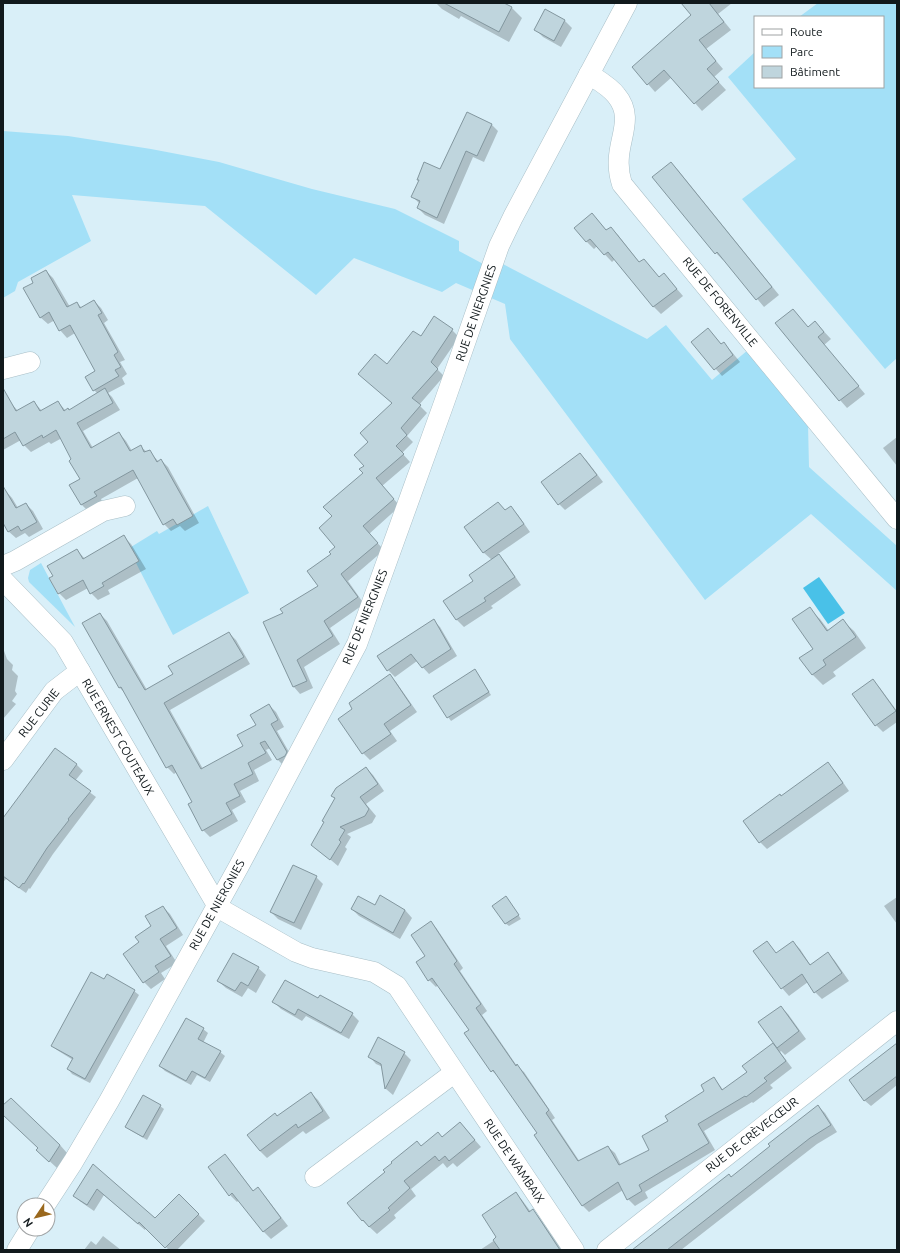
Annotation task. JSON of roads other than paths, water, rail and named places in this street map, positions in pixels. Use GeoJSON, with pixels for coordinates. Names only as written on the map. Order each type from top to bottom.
{"type":"FeatureCollection","features":[{"type":"Feature","properties":{"kind":"street","name":"RUE DE NIERGNIES"},"geometry":{"type":"LineString","coordinates":[[50,1197],[99,1119],[217,906],[357,644],[499,246],[627,3]]}},
{"type":"Feature","properties":{"kind":"street","name":"RUE DE FORENVILLE"},"geometry":{"type":"LineString","coordinates":[[589,74],[616,94],[624,106],[626,113],[619,158],[619,169],[622,184],[897,519]]}},
{"type":"Feature","properties":{"kind":"street"},"geometry":{"type":"LineString","coordinates":[[3,369],[30,362]]}},
{"type":"Feature","properties":{"kind":"street"},"geometry":{"type":"LineString","coordinates":[[3,566],[15,561],[103,510],[125,506]]}},
{"type":"Feature","properties":{"kind":"street","name":"RUE ERNEST COUTEAUX"},"geometry":{"type":"LineString","coordinates":[[3,580],[63,642],[217,906]]}},
{"type":"Feature","properties":{"kind":"street","name":"RUE CURIE"},"geometry":{"type":"LineString","coordinates":[[3,760],[54,691],[80,670]]}},
{"type":"Feature","properties":{"kind":"street","name":"RUE DE WAMBAIX"},"geometry":{"type":"LineString","coordinates":[[217,906],[296,952],[312,958],[374,972],[397,986],[574,1250]]}},
{"type":"Feature","properties":{"kind":"street","name":"RUE DE CRÈVECŒUR"},"geometry":{"type":"LineString","coordinates":[[607,1250],[897,1021]]}},
{"type":"Feature","properties":{"kind":"street"},"geometry":{"type":"LineString","coordinates":[[315,1177],[454,1072]]}},
{"type":"Feature","properties":{"kind":"street"},"geometry":{"type":"LineString","coordinates":[[17,1250],[25,1237]]}}]}
